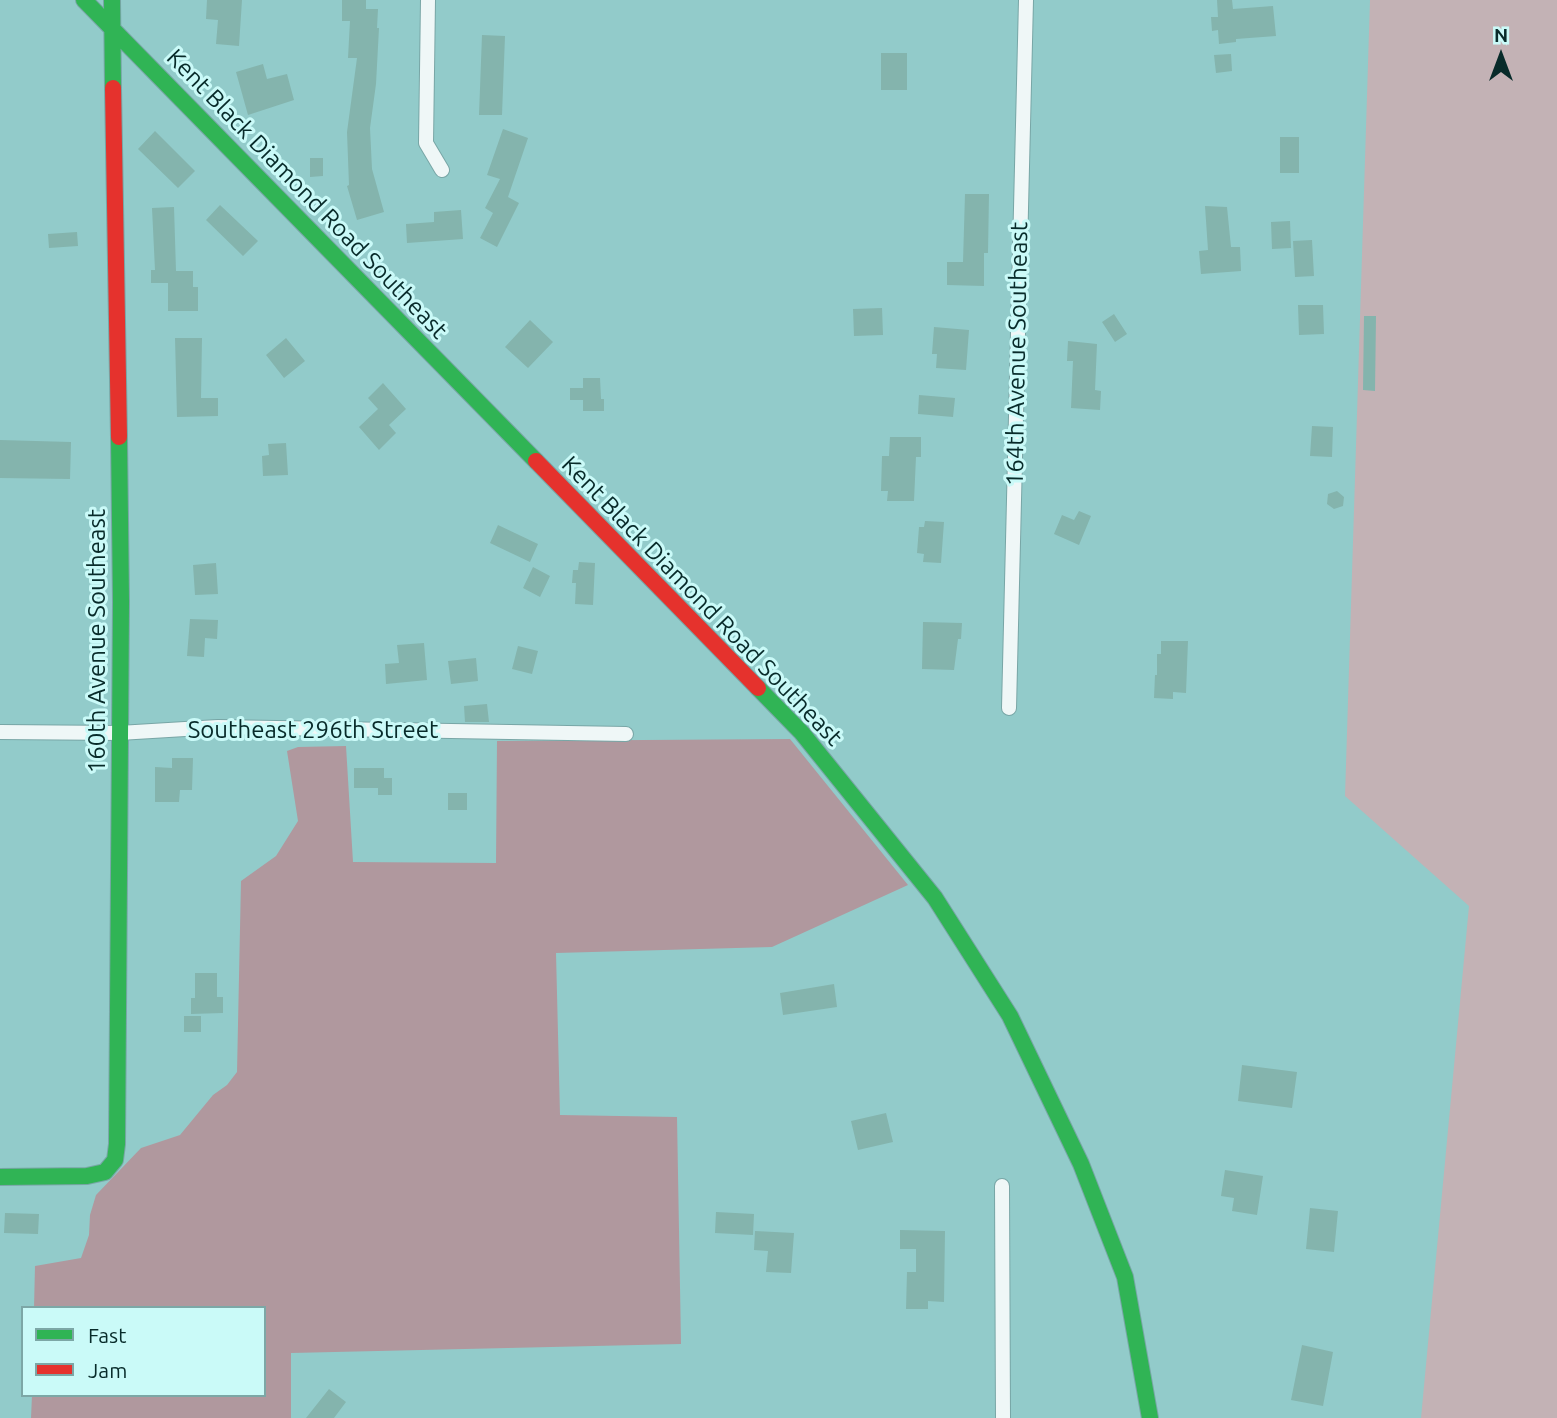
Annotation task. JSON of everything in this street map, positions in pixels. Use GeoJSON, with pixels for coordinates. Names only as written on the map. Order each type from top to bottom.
{"type":"FeatureCollection","features":[{"type":"Feature","properties":{"kind":"street","name":"Kent Black Diamond Road Southeast"},"geometry":{"type":"LineString","coordinates":[[84,0],[802,733],[936,898],[1010,1016],[1082,1164],[1125,1277],[1150,1418]]}},
{"type":"Feature","properties":{"kind":"street","name":"160th Avenue Southeast"},"geometry":{"type":"LineString","coordinates":[[0,1177],[87,1177],[105,1172],[115,1160],[121,602],[112,0]]}},
{"type":"Feature","properties":{"kind":"street"},"geometry":{"type":"LineString","coordinates":[[428,0],[426,143],[442,170]]}},
{"type":"Feature","properties":{"kind":"street","name":"164th Avenue Southeast"},"geometry":{"type":"LineString","coordinates":[[1009,708],[1026,0]]}},
{"type":"Feature","properties":{"kind":"street","name":"Southeast 296th Street"},"geometry":{"type":"LineString","coordinates":[[0,732],[119,733],[218,727],[625,734]]}},
{"type":"Feature","properties":{"kind":"street"},"geometry":{"type":"LineString","coordinates":[[1002,1186],[1003,1418]]}},
{"type":"Feature","properties":{"kind":"shaded area"},"geometry":{"type":"Polygon","coordinates":[[[1370,0],[1557,0],[1557,1418],[1421,1418],[1469,906],[1345,796],[1370,0]]]}},
{"type":"Feature","properties":{"kind":"shaded area"},"geometry":{"type":"Polygon","coordinates":[[[790,739],[908,885],[772,947],[556,953],[560,1115],[677,1117],[681,1344],[291,1353],[291,1418],[31,1418],[32,1397],[266,1397],[266,1306],[34,1306],[35,1266],[81,1258],[89,1235],[90,1215],[96,1195],[141,1148],[180,1135],[213,1095],[227,1085],[237,1072],[241,881],[276,856],[298,821],[287,751],[298,747],[346,746],[353,862],[496,863],[497,741],[790,739]]]}},
{"type":"Feature","properties":{"kind":"building"},"geometry":{"type":"Polygon","coordinates":[[[207,0],[242,0],[239,46],[216,44],[218,20],[206,19],[207,0]]]}},
{"type":"Feature","properties":{"kind":"building"},"geometry":{"type":"Polygon","coordinates":[[[342,0],[366,0],[366,9],[378,9],[376,84],[370,128],[372,169],[384,212],[357,220],[347,186],[347,132],[357,58],[348,58],[350,21],[342,21],[342,0]]]}},
{"type":"Feature","properties":{"kind":"building"},"geometry":{"type":"Polygon","coordinates":[[[1217,0],[1232,0],[1233,9],[1273,6],[1276,36],[1236,39],[1236,42],[1219,44],[1218,30],[1212,31],[1211,17],[1218,17],[1217,0]]]}},
{"type":"Feature","properties":{"kind":"building"},"geometry":{"type":"Polygon","coordinates":[[[482,35],[505,36],[502,115],[479,115],[482,35]]]}},
{"type":"Feature","properties":{"kind":"building"},"geometry":{"type":"Polygon","coordinates":[[[881,53],[907,53],[907,90],[881,90],[881,53]]]}},
{"type":"Feature","properties":{"kind":"building"},"geometry":{"type":"Polygon","coordinates":[[[1231,54],[1232,71],[1216,73],[1214,55],[1231,54]]]}},
{"type":"Feature","properties":{"kind":"building"},"geometry":{"type":"Polygon","coordinates":[[[263,64],[267,79],[287,74],[294,100],[248,115],[236,72],[263,64]]]}},
{"type":"Feature","properties":{"kind":"building"},"geometry":{"type":"Polygon","coordinates":[[[503,129],[528,138],[508,197],[519,203],[497,247],[480,238],[493,213],[485,208],[500,179],[487,175],[503,129]]]}},
{"type":"Feature","properties":{"kind":"building"},"geometry":{"type":"Polygon","coordinates":[[[155,131],[195,171],[178,188],[138,149],[155,131]]]}},
{"type":"Feature","properties":{"kind":"building"},"geometry":{"type":"Polygon","coordinates":[[[1280,137],[1299,137],[1299,173],[1280,173],[1280,137]]]}},
{"type":"Feature","properties":{"kind":"building"},"geometry":{"type":"Polygon","coordinates":[[[310,158],[323,158],[323,176],[310,177],[310,158]]]}},
{"type":"Feature","properties":{"kind":"building"},"geometry":{"type":"Polygon","coordinates":[[[965,194],[989,194],[988,253],[984,253],[984,286],[947,285],[947,262],[963,262],[965,194]]]}},
{"type":"Feature","properties":{"kind":"building"},"geometry":{"type":"Polygon","coordinates":[[[220,205],[258,241],[243,256],[206,220],[220,205]]]}},
{"type":"Feature","properties":{"kind":"building"},"geometry":{"type":"Polygon","coordinates":[[[1205,206],[1227,207],[1231,247],[1240,247],[1241,271],[1201,274],[1199,251],[1208,250],[1205,206]]]}},
{"type":"Feature","properties":{"kind":"building"},"geometry":{"type":"Polygon","coordinates":[[[174,207],[176,271],[193,271],[193,287],[198,287],[198,311],[168,311],[168,283],[151,283],[151,270],[155,270],[152,208],[174,207]]]}},
{"type":"Feature","properties":{"kind":"building"},"geometry":{"type":"Polygon","coordinates":[[[461,210],[463,239],[407,243],[406,224],[434,222],[434,212],[461,210]]]}},
{"type":"Feature","properties":{"kind":"building"},"geometry":{"type":"Polygon","coordinates":[[[1290,221],[1291,248],[1272,249],[1271,222],[1290,221]]]}},
{"type":"Feature","properties":{"kind":"building"},"geometry":{"type":"Polygon","coordinates":[[[77,232],[78,246],[49,248],[48,234],[77,232]]]}},
{"type":"Feature","properties":{"kind":"building"},"geometry":{"type":"Polygon","coordinates":[[[1312,240],[1314,276],[1295,277],[1293,241],[1312,240]]]}},
{"type":"Feature","properties":{"kind":"building"},"geometry":{"type":"Polygon","coordinates":[[[1298,305],[1323,305],[1324,334],[1299,335],[1298,305]]]}},
{"type":"Feature","properties":{"kind":"building"},"geometry":{"type":"Polygon","coordinates":[[[882,308],[883,335],[854,336],[853,309],[882,308]]]}},
{"type":"Feature","properties":{"kind":"building"},"geometry":{"type":"Polygon","coordinates":[[[1114,314],[1127,334],[1115,342],[1102,322],[1114,314]]]}},
{"type":"Feature","properties":{"kind":"building"},"geometry":{"type":"Polygon","coordinates":[[[1364,316],[1376,316],[1375,391],[1363,390],[1364,316]]]}},
{"type":"Feature","properties":{"kind":"building"},"geometry":{"type":"Polygon","coordinates":[[[530,320],[553,342],[528,368],[505,347],[530,320]]]}},
{"type":"Feature","properties":{"kind":"building"},"geometry":{"type":"Polygon","coordinates":[[[934,327],[969,330],[966,370],[936,368],[937,354],[932,354],[934,327]]]}},
{"type":"Feature","properties":{"kind":"building"},"geometry":{"type":"Polygon","coordinates":[[[175,338],[202,338],[201,398],[218,398],[218,416],[177,417],[175,338]]]}},
{"type":"Feature","properties":{"kind":"building"},"geometry":{"type":"Polygon","coordinates":[[[286,338],[305,361],[284,378],[266,355],[286,338]]]}},
{"type":"Feature","properties":{"kind":"building"},"geometry":{"type":"Polygon","coordinates":[[[1068,341],[1097,344],[1095,390],[1101,391],[1100,410],[1071,408],[1073,361],[1067,361],[1068,341]]]}},
{"type":"Feature","properties":{"kind":"building"},"geometry":{"type":"Polygon","coordinates":[[[583,378],[600,378],[604,411],[583,411],[583,400],[570,400],[570,388],[583,388],[583,378]]]}},
{"type":"Feature","properties":{"kind":"building"},"geometry":{"type":"Polygon","coordinates":[[[383,383],[406,409],[389,425],[396,433],[379,450],[359,427],[378,409],[368,398],[383,383]]]}},
{"type":"Feature","properties":{"kind":"building"},"geometry":{"type":"Polygon","coordinates":[[[919,395],[955,398],[953,417],[918,414],[919,395]]]}},
{"type":"Feature","properties":{"kind":"building"},"geometry":{"type":"Polygon","coordinates":[[[1312,426],[1333,427],[1332,457],[1310,456],[1312,426]]]}},
{"type":"Feature","properties":{"kind":"building"},"geometry":{"type":"Polygon","coordinates":[[[890,437],[921,437],[921,457],[916,457],[914,501],[887,501],[888,491],[881,491],[882,456],[889,456],[890,437]]]}},
{"type":"Feature","properties":{"kind":"building"},"geometry":{"type":"Polygon","coordinates":[[[0,440],[71,442],[70,479],[0,478],[0,440]]]}},
{"type":"Feature","properties":{"kind":"building"},"geometry":{"type":"Polygon","coordinates":[[[286,443],[288,475],[263,476],[262,456],[269,455],[268,444],[286,443]]]}},
{"type":"Feature","properties":{"kind":"building"},"geometry":{"type":"Polygon","coordinates":[[[1337,491],[1344,497],[1343,506],[1334,509],[1327,504],[1328,494],[1337,491]]]}},
{"type":"Feature","properties":{"kind":"building"},"geometry":{"type":"Polygon","coordinates":[[[1079,511],[1091,516],[1079,545],[1054,534],[1062,515],[1074,520],[1079,511]]]}},
{"type":"Feature","properties":{"kind":"building"},"geometry":{"type":"Polygon","coordinates":[[[925,521],[944,522],[941,563],[923,562],[924,554],[917,553],[919,527],[924,527],[925,521]]]}},
{"type":"Feature","properties":{"kind":"building"},"geometry":{"type":"Polygon","coordinates":[[[498,525],[538,544],[530,562],[490,543],[498,525]]]}},
{"type":"Feature","properties":{"kind":"building"},"geometry":{"type":"Polygon","coordinates":[[[579,562],[595,563],[593,605],[575,604],[576,583],[572,583],[573,570],[578,570],[579,562]]]}},
{"type":"Feature","properties":{"kind":"building"},"geometry":{"type":"Polygon","coordinates":[[[216,563],[218,594],[195,595],[193,565],[216,563]]]}},
{"type":"Feature","properties":{"kind":"building"},"geometry":{"type":"Polygon","coordinates":[[[533,567],[550,576],[540,597],[523,588],[533,567]]]}},
{"type":"Feature","properties":{"kind":"building"},"geometry":{"type":"Polygon","coordinates":[[[190,619],[218,620],[217,639],[205,638],[204,657],[187,656],[190,619]]]}},
{"type":"Feature","properties":{"kind":"building"},"geometry":{"type":"Polygon","coordinates":[[[923,622],[962,623],[954,670],[922,669],[923,622]]]}},
{"type":"Feature","properties":{"kind":"building"},"geometry":{"type":"Polygon","coordinates":[[[1161,641],[1188,641],[1186,693],[1173,692],[1173,699],[1154,698],[1157,654],[1161,654],[1161,641]]]}},
{"type":"Feature","properties":{"kind":"building"},"geometry":{"type":"Polygon","coordinates":[[[424,643],[427,680],[386,684],[385,664],[399,663],[397,645],[424,643]]]}},
{"type":"Feature","properties":{"kind":"building"},"geometry":{"type":"Polygon","coordinates":[[[518,646],[538,651],[532,674],[512,669],[518,646]]]}},
{"type":"Feature","properties":{"kind":"building"},"geometry":{"type":"Polygon","coordinates":[[[476,658],[478,681],[451,684],[448,661],[476,658]]]}},
{"type":"Feature","properties":{"kind":"building"},"geometry":{"type":"Polygon","coordinates":[[[487,704],[489,722],[465,722],[464,706],[487,704]]]}},
{"type":"Feature","properties":{"kind":"building"},"geometry":{"type":"Polygon","coordinates":[[[172,758],[193,758],[192,790],[180,790],[179,802],[155,802],[155,767],[172,768],[172,758]]]}},
{"type":"Feature","properties":{"kind":"building"},"geometry":{"type":"Polygon","coordinates":[[[354,768],[384,768],[384,778],[392,778],[392,795],[378,795],[378,788],[354,788],[354,768]]]}},
{"type":"Feature","properties":{"kind":"building"},"geometry":{"type":"Polygon","coordinates":[[[448,793],[467,793],[467,810],[448,810],[448,793]]]}},
{"type":"Feature","properties":{"kind":"building"},"geometry":{"type":"Polygon","coordinates":[[[195,973],[217,973],[217,997],[223,997],[223,1013],[191,1014],[191,998],[195,998],[195,973]]]}},
{"type":"Feature","properties":{"kind":"building"},"geometry":{"type":"Polygon","coordinates":[[[834,984],[837,1007],[783,1015],[780,993],[834,984]]]}},
{"type":"Feature","properties":{"kind":"building"},"geometry":{"type":"Polygon","coordinates":[[[184,1016],[201,1016],[201,1032],[184,1032],[184,1016]]]}},
{"type":"Feature","properties":{"kind":"building"},"geometry":{"type":"Polygon","coordinates":[[[1242,1065],[1297,1072],[1292,1108],[1238,1101],[1242,1065]]]}},
{"type":"Feature","properties":{"kind":"building"},"geometry":{"type":"Polygon","coordinates":[[[886,1113],[893,1142],[858,1150],[851,1121],[886,1113]]]}},
{"type":"Feature","properties":{"kind":"building"},"geometry":{"type":"Polygon","coordinates":[[[1225,1170],[1263,1176],[1257,1215],[1232,1211],[1234,1198],[1221,1196],[1225,1170]]]}},
{"type":"Feature","properties":{"kind":"building"},"geometry":{"type":"Polygon","coordinates":[[[1310,1208],[1338,1211],[1334,1252],[1306,1249],[1310,1208]]]}},
{"type":"Feature","properties":{"kind":"building"},"geometry":{"type":"Polygon","coordinates":[[[716,1212],[754,1214],[753,1235],[715,1233],[716,1212]]]}},
{"type":"Feature","properties":{"kind":"building"},"geometry":{"type":"Polygon","coordinates":[[[5,1213],[39,1214],[38,1234],[4,1233],[5,1213]]]}},
{"type":"Feature","properties":{"kind":"building"},"geometry":{"type":"Polygon","coordinates":[[[900,1230],[945,1231],[944,1302],[928,1301],[928,1309],[906,1309],[907,1272],[916,1272],[916,1249],[900,1249],[900,1230]]]}},
{"type":"Feature","properties":{"kind":"building"},"geometry":{"type":"Polygon","coordinates":[[[755,1231],[794,1233],[791,1273],[766,1272],[768,1251],[754,1250],[755,1231]]]}},
{"type":"Feature","properties":{"kind":"building"},"geometry":{"type":"Polygon","coordinates":[[[1302,1345],[1333,1352],[1323,1406],[1291,1400],[1302,1345]]]}},
{"type":"Feature","properties":{"kind":"building"},"geometry":{"type":"Polygon","coordinates":[[[329,1389],[346,1402],[334,1418],[306,1418],[329,1389]]]}},
{"type":"Feature","properties":{"kind":"traffic: fast"},"geometry":{"type":"LineString","coordinates":[[84,0],[536,461]]}},
{"type":"Feature","properties":{"kind":"traffic: fast"},"geometry":{"type":"LineString","coordinates":[[112,0],[113,88]]}},
{"type":"Feature","properties":{"kind":"traffic: fast"},"geometry":{"type":"LineString","coordinates":[[0,1177],[87,1176],[105,1172],[115,1160],[121,602],[119,437]]}},
{"type":"Feature","properties":{"kind":"traffic: fast"},"geometry":{"type":"LineString","coordinates":[[758,688],[802,733],[935,898],[1010,1016],[1081,1164],[1125,1277],[1150,1418]]}},
{"type":"Feature","properties":{"kind":"traffic: jam"},"geometry":{"type":"LineString","coordinates":[[113,88],[119,437]]}},
{"type":"Feature","properties":{"kind":"traffic: jam"},"geometry":{"type":"LineString","coordinates":[[536,461],[758,688]]}}]}
